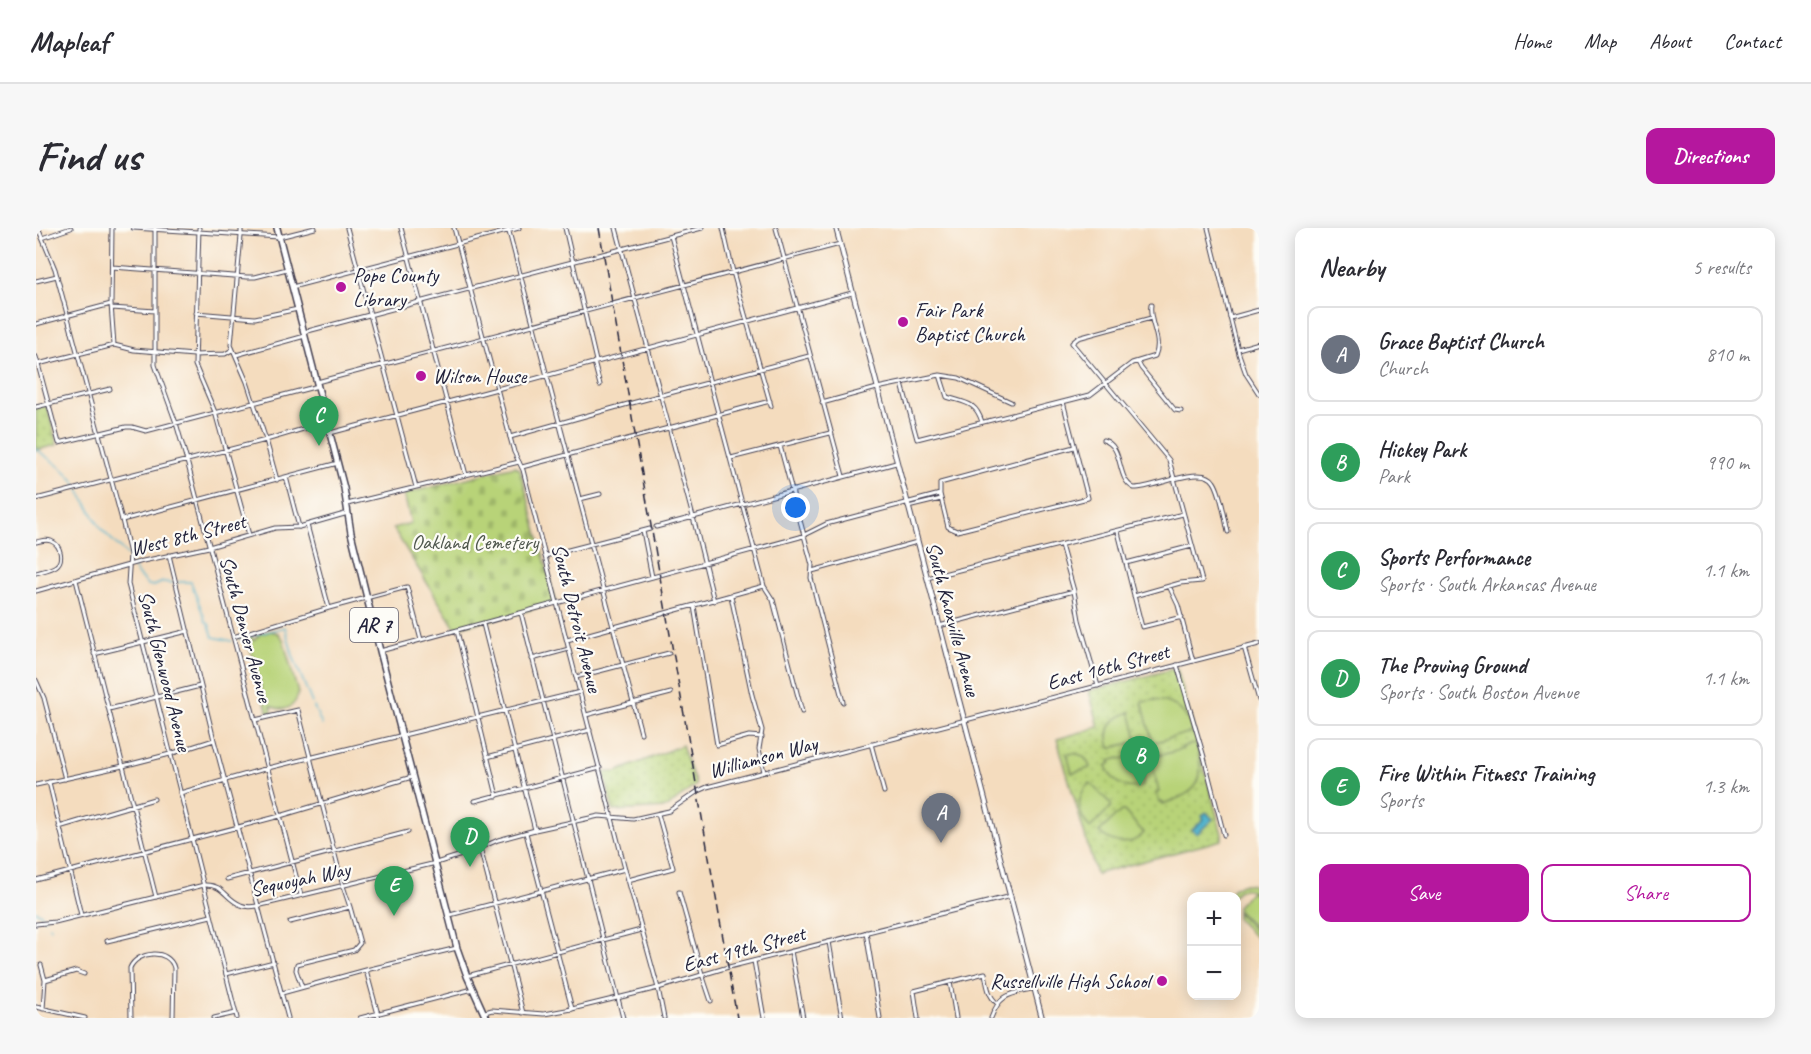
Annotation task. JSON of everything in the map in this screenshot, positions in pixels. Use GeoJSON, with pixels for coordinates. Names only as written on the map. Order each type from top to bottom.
{"type":"FeatureCollection","features":[{"type":"Feature","properties":{"kind":"highway","name":"AR 7"},"geometry":{"type":"LineString","coordinates":[[277,228],[338,463],[351,533],[380,651],[457,948],[472,989],[485,1015]]}},
{"type":"Feature","properties":{"kind":"main road","name":"South Knoxville Avenue"},"geometry":{"type":"LineString","coordinates":[[836,228],[1042,1018]]}},
{"type":"Feature","properties":{"kind":"street","name":"South Glenwood Avenue"},"geometry":{"type":"LineString","coordinates":[[38,228],[57,276],[122,520],[130,554],[128,584],[237,1018]]}},
{"type":"Feature","properties":{"kind":"street"},"geometry":{"type":"LineString","coordinates":[[36,239],[71,228]]}},
{"type":"Feature","properties":{"kind":"street"},"geometry":{"type":"LineString","coordinates":[[112,228],[111,306],[114,345]]}},
{"type":"Feature","properties":{"kind":"street"},"geometry":{"type":"LineString","coordinates":[[133,228],[199,230],[241,236],[279,237],[315,228]]}},
{"type":"Feature","properties":{"kind":"street"},"geometry":{"type":"LineString","coordinates":[[241,228],[232,350],[236,355],[266,440],[276,480]]}},
{"type":"Feature","properties":{"kind":"street"},"geometry":{"type":"LineString","coordinates":[[347,228],[416,487]]}},
{"type":"Feature","properties":{"kind":"street"},"geometry":{"type":"LineString","coordinates":[[401,228],[466,475]]}},
{"type":"Feature","properties":{"kind":"street","name":"South Detroit Avenue"},"geometry":{"type":"LineString","coordinates":[[454,228],[514,452],[522,466],[664,1018]]}},
{"type":"Feature","properties":{"kind":"street"},"geometry":{"type":"LineString","coordinates":[[292,287],[519,228]]}},
{"type":"Feature","properties":{"kind":"street"},"geometry":{"type":"LineString","coordinates":[[565,228],[600,385]]}},
{"type":"Feature","properties":{"kind":"street"},"geometry":{"type":"LineString","coordinates":[[615,228],[714,601]]}},
{"type":"Feature","properties":{"kind":"street"},"geometry":{"type":"LineString","coordinates":[[236,355],[370,315],[702,228]]}},
{"type":"Feature","properties":{"kind":"street"},"geometry":{"type":"LineString","coordinates":[[723,228],[771,406]]}},
{"type":"Feature","properties":{"kind":"street"},"geometry":{"type":"LineString","coordinates":[[776,228],[843,476]]}},
{"type":"Feature","properties":{"kind":"street"},"geometry":{"type":"LineString","coordinates":[[1208,228],[1238,349],[1246,374],[1259,394]]}},
{"type":"Feature","properties":{"kind":"street","name":"South Denver Avenue"},"geometry":{"type":"LineString","coordinates":[[155,229],[157,371],[177,423],[302,895]]}},
{"type":"Feature","properties":{"kind":"street"},"geometry":{"type":"LineString","coordinates":[[509,229],[641,734]]}},
{"type":"Feature","properties":{"kind":"street"},"geometry":{"type":"LineString","coordinates":[[199,230],[194,355],[197,373],[215,412],[249,536]]}},
{"type":"Feature","properties":{"kind":"street"},"geometry":{"type":"LineString","coordinates":[[671,236],[764,586],[773,600],[802,712]]}},
{"type":"Feature","properties":{"kind":"street"},"geometry":{"type":"LineString","coordinates":[[36,357],[59,443],[132,427],[146,431],[383,365],[840,244]]}},
{"type":"Feature","properties":{"kind":"street"},"geometry":{"type":"LineString","coordinates":[[112,267],[255,277],[287,269]]}},
{"type":"Feature","properties":{"kind":"street"},"geometry":{"type":"LineString","coordinates":[[36,281],[57,276]]}},
{"type":"Feature","properties":{"kind":"street"},"geometry":{"type":"LineString","coordinates":[[330,433],[852,293]]}},
{"type":"Feature","properties":{"kind":"street"},"geometry":{"type":"LineString","coordinates":[[902,384],[917,439],[1090,395],[1130,365],[1156,354],[1158,340],[1151,318],[1151,305]]}},
{"type":"Feature","properties":{"kind":"street"},"geometry":{"type":"LineString","coordinates":[[36,324],[111,306],[155,311]]}},
{"type":"Feature","properties":{"kind":"street"},"geometry":{"type":"LineString","coordinates":[[196,314],[255,318],[298,309]]}},
{"type":"Feature","properties":{"kind":"street"},"geometry":{"type":"LineString","coordinates":[[1230,318],[1259,310]]}},
{"type":"Feature","properties":{"kind":"street"},"geometry":{"type":"LineString","coordinates":[[1134,596],[1180,583],[1202,581],[1169,460],[1073,345],[1074,340],[1151,318]]}},
{"type":"Feature","properties":{"kind":"street"},"geometry":{"type":"LineString","coordinates":[[1238,349],[1259,343]]}},
{"type":"Feature","properties":{"kind":"street"},"geometry":{"type":"LineString","coordinates":[[37,364],[114,345],[134,350],[194,355],[225,354],[232,350]]}},
{"type":"Feature","properties":{"kind":"street"},"geometry":{"type":"LineString","coordinates":[[510,437],[809,356]]}},
{"type":"Feature","properties":{"kind":"street"},"geometry":{"type":"LineString","coordinates":[[1138,362],[1175,410],[1181,411]]}},
{"type":"Feature","properties":{"kind":"street"},"geometry":{"type":"LineString","coordinates":[[822,403],[877,388],[940,375],[959,378],[1011,402]]}},
{"type":"Feature","properties":{"kind":"street"},"geometry":{"type":"LineString","coordinates":[[940,375],[947,397],[974,406],[979,411],[982,422]]}},
{"type":"Feature","properties":{"kind":"street"},"geometry":{"type":"LineString","coordinates":[[36,407],[110,389]]}},
{"type":"Feature","properties":{"kind":"street"},"geometry":{"type":"LineString","coordinates":[[522,466],[770,401]]}},
{"type":"Feature","properties":{"kind":"street"},"geometry":{"type":"LineString","coordinates":[[1063,402],[1088,498],[957,531],[948,527],[940,496],[940,483],[1074,447]]}},
{"type":"Feature","properties":{"kind":"street"},"geometry":{"type":"LineString","coordinates":[[36,499],[187,461],[327,422]]}},
{"type":"Feature","properties":{"kind":"street"},"geometry":{"type":"LineString","coordinates":[[731,458],[830,432]]}},
{"type":"Feature","properties":{"kind":"street"},"geometry":{"type":"LineString","coordinates":[[1103,440],[1113,446],[1124,479],[1131,487],[1139,489],[1192,475],[1205,475],[1214,481],[1228,532]]}},
{"type":"Feature","properties":{"kind":"street"},"geometry":{"type":"LineString","coordinates":[[780,446],[843,702]]}},
{"type":"Feature","properties":{"kind":"street"},"geometry":{"type":"LineString","coordinates":[[347,504],[519,462]]}},
{"type":"Feature","properties":{"kind":"street"},"geometry":{"type":"LineString","coordinates":[[122,520],[338,463]]}},
{"type":"Feature","properties":{"kind":"street"},"geometry":{"type":"LineString","coordinates":[[656,527],[896,463]]}},
{"type":"Feature","properties":{"kind":"street"},"geometry":{"type":"LineString","coordinates":[[286,477],[299,526]]}},
{"type":"Feature","properties":{"kind":"street"},"geometry":{"type":"LineString","coordinates":[[580,499],[600,494]]}},
{"type":"Feature","properties":{"kind":"street"},"geometry":{"type":"LineString","coordinates":[[380,651],[804,536],[826,524],[940,496]]}},
{"type":"Feature","properties":{"kind":"street","name":"West 8th Street"},"geometry":{"type":"LineString","coordinates":[[36,591],[275,528],[307,525],[348,513]]}},
{"type":"Feature","properties":{"kind":"street"},"geometry":{"type":"LineString","coordinates":[[927,578],[1183,514]]}},
{"type":"Feature","properties":{"kind":"street"},"geometry":{"type":"LineString","coordinates":[[307,525],[328,608]]}},
{"type":"Feature","properties":{"kind":"street"},"geometry":{"type":"LineString","coordinates":[[545,556],[650,529]]}},
{"type":"Feature","properties":{"kind":"street"},"geometry":{"type":"LineString","coordinates":[[643,530],[652,576]]}},
{"type":"Feature","properties":{"kind":"street"},"geometry":{"type":"LineString","coordinates":[[1118,531],[1142,627],[1182,617]]}},
{"type":"Feature","properties":{"kind":"street"},"geometry":{"type":"LineString","coordinates":[[36,542],[47,540],[55,543],[58,546],[60,561],[55,567],[36,573]]}},
{"type":"Feature","properties":{"kind":"street"},"geometry":{"type":"LineString","coordinates":[[812,571],[917,542]]}},
{"type":"Feature","properties":{"kind":"street"},"geometry":{"type":"LineString","coordinates":[[1061,545],[1098,686]]}},
{"type":"Feature","properties":{"kind":"street"},"geometry":{"type":"LineString","coordinates":[[1126,563],[1192,546]]}},
{"type":"Feature","properties":{"kind":"street"},"geometry":{"type":"LineString","coordinates":[[170,555],[200,686],[288,1018]]}},
{"type":"Feature","properties":{"kind":"street"},"geometry":{"type":"LineString","coordinates":[[76,580],[156,897]]}},
{"type":"Feature","properties":{"kind":"street"},"geometry":{"type":"LineString","coordinates":[[567,640],[764,586]]}},
{"type":"Feature","properties":{"kind":"street"},"geometry":{"type":"LineString","coordinates":[[1169,586],[1182,617],[1193,660]]}},
{"type":"Feature","properties":{"kind":"street"},"geometry":{"type":"LineString","coordinates":[[233,637],[407,587],[422,640]]}},
{"type":"Feature","properties":{"kind":"street"},"geometry":{"type":"LineString","coordinates":[[939,626],[1074,591]]}},
{"type":"Feature","properties":{"kind":"street"},"geometry":{"type":"LineString","coordinates":[[731,596],[752,695],[762,730],[759,749],[764,772]]}},
{"type":"Feature","properties":{"kind":"street"},"geometry":{"type":"LineString","coordinates":[[694,606],[717,744],[749,736],[762,737]]}},
{"type":"Feature","properties":{"kind":"street"},"geometry":{"type":"LineString","coordinates":[[521,613],[623,1018]]}},
{"type":"Feature","properties":{"kind":"street"},"geometry":{"type":"LineString","coordinates":[[483,624],[535,830]]}},
{"type":"Feature","properties":{"kind":"street"},"geometry":{"type":"LineString","coordinates":[[457,631],[497,796]]}},
{"type":"Feature","properties":{"kind":"street"},"geometry":{"type":"LineString","coordinates":[[94,654],[188,632]]}},
{"type":"Feature","properties":{"kind":"street","name":"East 16th Street"},"geometry":{"type":"LineString","coordinates":[[964,720],[1259,644]]}},
{"type":"Feature","properties":{"kind":"street"},"geometry":{"type":"LineString","coordinates":[[1244,647],[1259,700]]}},
{"type":"Feature","properties":{"kind":"street"},"geometry":{"type":"LineString","coordinates":[[532,659],[569,649]]}},
{"type":"Feature","properties":{"kind":"street"},"geometry":{"type":"LineString","coordinates":[[576,677],[669,653]]}},
{"type":"Feature","properties":{"kind":"street"},"geometry":{"type":"LineString","coordinates":[[1178,665],[1224,835]]}},
{"type":"Feature","properties":{"kind":"street"},"geometry":{"type":"LineString","coordinates":[[36,680],[44,698],[65,779]]}},
{"type":"Feature","properties":{"kind":"street"},"geometry":{"type":"LineString","coordinates":[[109,709],[200,686]]}},
{"type":"Feature","properties":{"kind":"street"},"geometry":{"type":"LineString","coordinates":[[180,793],[268,768],[580,692]]}},
{"type":"Feature","properties":{"kind":"street"},"geometry":{"type":"LineString","coordinates":[[586,715],[672,693]]}},
{"type":"Feature","properties":{"kind":"street"},"geometry":{"type":"LineString","coordinates":[[255,720],[298,710],[360,944],[354,950],[297,964],[296,970],[302,987]]}},
{"type":"Feature","properties":{"kind":"street","name":"Williamson Way"},"geometry":{"type":"LineString","coordinates":[[436,862],[498,840],[599,816],[633,819],[658,814],[674,809],[702,789],[964,720]]}},
{"type":"Feature","properties":{"kind":"street"},"geometry":{"type":"LineString","coordinates":[[488,756],[590,730]]}},
{"type":"Feature","properties":{"kind":"street"},"geometry":{"type":"LineString","coordinates":[[36,785],[123,766],[214,740]]}},
{"type":"Feature","properties":{"kind":"street"},"geometry":{"type":"LineString","coordinates":[[871,744],[884,792]]}},
{"type":"Feature","properties":{"kind":"street"},"geometry":{"type":"LineString","coordinates":[[475,801],[600,768]]}},
{"type":"Feature","properties":{"kind":"street"},"geometry":{"type":"LineString","coordinates":[[36,880],[280,816],[413,777]]}},
{"type":"Feature","properties":{"kind":"street"},"geometry":{"type":"LineString","coordinates":[[49,782],[81,915]]}},
{"type":"Feature","properties":{"kind":"street"},"geometry":{"type":"LineString","coordinates":[[59,827],[154,799]]}},
{"type":"Feature","properties":{"kind":"street"},"geometry":{"type":"LineString","coordinates":[[628,880],[673,868],[658,814]]}},
{"type":"Feature","properties":{"kind":"street"},"geometry":{"type":"LineString","coordinates":[[227,879],[408,832]]}},
{"type":"Feature","properties":{"kind":"street"},"geometry":{"type":"LineString","coordinates":[[526,833],[572,1009]]}},
{"type":"Feature","properties":{"kind":"street"},"geometry":{"type":"LineString","coordinates":[[480,848],[523,1013]]}},
{"type":"Feature","properties":{"kind":"street","name":"Sequoyah Way"},"geometry":{"type":"LineString","coordinates":[[204,885],[221,889],[239,905],[251,907],[436,862]]}},
{"type":"Feature","properties":{"kind":"street"},"geometry":{"type":"LineString","coordinates":[[449,915],[625,869]]}},
{"type":"Feature","properties":{"kind":"street"},"geometry":{"type":"LineString","coordinates":[[36,924],[55,922],[204,885]]}},
{"type":"Feature","properties":{"kind":"street"},"geometry":{"type":"LineString","coordinates":[[679,892],[711,1001]]}},
{"type":"Feature","properties":{"kind":"street","name":"East 19th Street"},"geometry":{"type":"LineString","coordinates":[[485,1015],[492,1010],[544,1014],[572,1009],[657,988],[754,960],[1011,896]]}},
{"type":"Feature","properties":{"kind":"street"},"geometry":{"type":"LineString","coordinates":[[290,922],[350,907]]}},
{"type":"Feature","properties":{"kind":"street"},"geometry":{"type":"LineString","coordinates":[[108,941],[211,916]]}},
{"type":"Feature","properties":{"kind":"street"},"geometry":{"type":"LineString","coordinates":[[467,976],[641,930]]}},
{"type":"Feature","properties":{"kind":"street"},"geometry":{"type":"LineString","coordinates":[[866,932],[880,1018]]}},
{"type":"Feature","properties":{"kind":"street"},"geometry":{"type":"LineString","coordinates":[[829,942],[842,1018]]}},
{"type":"Feature","properties":{"kind":"street"},"geometry":{"type":"LineString","coordinates":[[282,993],[457,948]]}},
{"type":"Feature","properties":{"kind":"street"},"geometry":{"type":"LineString","coordinates":[[791,951],[803,1018]]}},
{"type":"Feature","properties":{"kind":"street"},"geometry":{"type":"LineString","coordinates":[[131,1018],[130,968],[132,963],[138,958],[159,953],[172,961],[174,968],[173,1018]]}},
{"type":"Feature","properties":{"kind":"street"},"geometry":{"type":"LineString","coordinates":[[754,960],[764,1018]]}},
{"type":"Feature","properties":{"kind":"street"},"geometry":{"type":"LineString","coordinates":[[226,974],[274,962]]}},
{"type":"Feature","properties":{"kind":"street"},"geometry":{"type":"LineString","coordinates":[[41,965],[45,980],[43,1009]]}},
{"type":"Feature","properties":{"kind":"street"},"geometry":{"type":"LineString","coordinates":[[366,970],[378,1016]]}},
{"type":"Feature","properties":{"kind":"street"},"geometry":{"type":"LineString","coordinates":[[45,980],[76,971],[84,974]]}},
{"type":"Feature","properties":{"kind":"street"},"geometry":{"type":"LineString","coordinates":[[918,1018],[914,992],[985,973],[990,994],[998,1003]]}},
{"type":"Feature","properties":{"kind":"street"},"geometry":{"type":"LineString","coordinates":[[950,982],[956,1018]]}},
{"type":"Feature","properties":{"kind":"street"},"geometry":{"type":"LineString","coordinates":[[991,1018],[998,1003],[1005,996],[1035,988]]}},
{"type":"Feature","properties":{"kind":"street"},"geometry":{"type":"LineString","coordinates":[[360,1018],[378,1016],[472,989]]}},
{"type":"Feature","properties":{"kind":"street"},"geometry":{"type":"LineString","coordinates":[[36,1008],[85,1018]]}},
{"type":"Feature","properties":{"kind":"street"},"geometry":{"type":"LineString","coordinates":[[214,1018],[236,1013]]}},
{"type":"Feature","properties":{"kind":"green space"},"geometry":{"type":"Polygon","coordinates":[[[47,407],[57,445],[36,450],[36,408],[47,407]]]}},
{"type":"Feature","properties":{"kind":"green space","name":"Oakland Cemetery"},"geometry":{"type":"Polygon","coordinates":[[[515,466],[520,469],[556,602],[513,615],[455,628],[393,528],[411,523],[404,494],[515,466]]]}},
{"type":"Feature","properties":{"kind":"green space"},"geometry":{"type":"Polygon","coordinates":[[[271,631],[278,633],[283,639],[298,693],[295,702],[289,707],[280,709],[271,706],[272,712],[268,713],[247,637],[251,636],[253,641],[260,634],[271,631]]]}},
{"type":"Feature","properties":{"kind":"green space"},"geometry":{"type":"Polygon","coordinates":[[[1177,668],[1222,840],[1096,874],[1057,739],[1099,727],[1089,691],[1177,668]]]}},
{"type":"Feature","properties":{"kind":"green space"},"geometry":{"type":"Polygon","coordinates":[[[1155,700],[1169,703],[1180,709],[1192,732],[1155,742],[1152,740],[1142,702],[1155,700]]]}},
{"type":"Feature","properties":{"kind":"green space"},"geometry":{"type":"Polygon","coordinates":[[[1130,712],[1137,738],[1135,742],[1110,748],[1108,735],[1111,725],[1118,718],[1130,712]]]}},
{"type":"Feature","properties":{"kind":"green space"},"geometry":{"type":"Polygon","coordinates":[[[1193,744],[1197,746],[1200,769],[1196,784],[1185,795],[1163,804],[1160,803],[1151,761],[1154,757],[1193,744]]]}},
{"type":"Feature","properties":{"kind":"green space"},"geometry":{"type":"Polygon","coordinates":[[[682,745],[696,785],[666,808],[613,811],[604,772],[616,772],[682,745]]]}},
{"type":"Feature","properties":{"kind":"green space"},"geometry":{"type":"Polygon","coordinates":[[[1067,754],[1082,756],[1087,760],[1090,768],[1072,773],[1067,754]]]}},
{"type":"Feature","properties":{"kind":"green space"},"geometry":{"type":"Polygon","coordinates":[[[1135,756],[1145,780],[1142,781],[1143,786],[1131,787],[1120,784],[1112,777],[1106,766],[1111,763],[1110,761],[1135,756]]]}},
{"type":"Feature","properties":{"kind":"green space"},"geometry":{"type":"Polygon","coordinates":[[[1090,783],[1111,804],[1111,807],[1090,828],[1082,817],[1080,799],[1090,783]]]}},
{"type":"Feature","properties":{"kind":"green space"},"geometry":{"type":"Polygon","coordinates":[[[1121,811],[1124,811],[1144,833],[1139,838],[1122,843],[1110,840],[1099,832],[1121,811]]]}},
{"type":"Feature","properties":{"kind":"green space"},"geometry":{"type":"Polygon","coordinates":[[[1241,884],[1250,884],[1259,890],[1259,896],[1246,889],[1231,892],[1241,884]]]}},
{"type":"Feature","properties":{"kind":"green space"},"geometry":{"type":"Polygon","coordinates":[[[1251,891],[1259,899],[1259,932],[1241,914],[1241,902],[1251,891]]]}},
{"type":"Feature","properties":{"kind":"green space"},"geometry":{"type":"Polygon","coordinates":[[[1241,916],[1259,935],[1259,941],[1241,923],[1241,916]]]}},
{"type":"Feature","properties":{"kind":"water"},"geometry":{"type":"Polygon","coordinates":[[[1206,812],[1213,819],[1197,834],[1192,830],[1204,819],[1202,816],[1206,812]]]}},
{"type":"Feature","properties":{"kind":"waterway"},"geometry":{"type":"LineString","coordinates":[[36,449],[64,470],[77,486]]}},
{"type":"Feature","properties":{"kind":"waterway"},"geometry":{"type":"LineString","coordinates":[[79,490],[101,529],[128,556]]}},
{"type":"Feature","properties":{"kind":"waterway"},"geometry":{"type":"LineString","coordinates":[[133,566],[148,585],[173,583]]}},
{"type":"Feature","properties":{"kind":"waterway"},"geometry":{"type":"LineString","coordinates":[[178,582],[191,582],[213,637],[232,641]]}},
{"type":"Feature","properties":{"kind":"waterway"},"geometry":{"type":"LineString","coordinates":[[239,639],[285,627],[293,656],[312,703]]}},
{"type":"Feature","properties":{"kind":"waterway"},"geometry":{"type":"LineString","coordinates":[[314,707],[322,725]]}},
{"type":"Feature","properties":{"kind":"waterway"},"geometry":{"type":"LineString","coordinates":[[36,911],[45,919]]}},
{"type":"Feature","properties":{"kind":"railway"},"geometry":{"type":"LineString","coordinates":[[599,228],[737,1018]]}},
{"type":"Feature","properties":{"kind":"place","name":"Pope County Library"},"geometry":{"type":"Point","coordinates":[341,287]}},
{"type":"Feature","properties":{"kind":"place","name":"Fair Park Baptist Church"},"geometry":{"type":"Point","coordinates":[903,322]}},
{"type":"Feature","properties":{"kind":"place","name":"Wilson House"},"geometry":{"type":"Point","coordinates":[421,376]}},
{"type":"Feature","properties":{"kind":"place","name":"Sports Performance"},"geometry":{"type":"Point","coordinates":[319,446]}},
{"type":"Feature","properties":{"kind":"place","name":"Hickey Park"},"geometry":{"type":"Point","coordinates":[1140,786]}},
{"type":"Feature","properties":{"kind":"place","name":"Grace Baptist Church"},"geometry":{"type":"Point","coordinates":[941,843]}},
{"type":"Feature","properties":{"kind":"place","name":"The Proving Ground"},"geometry":{"type":"Point","coordinates":[470,867]}},
{"type":"Feature","properties":{"kind":"place","name":"Fire Within Fitness Training"},"geometry":{"type":"Point","coordinates":[394,916]}},
{"type":"Feature","properties":{"kind":"place","name":"Russellville High School"},"geometry":{"type":"Point","coordinates":[1162,981]}}]}
